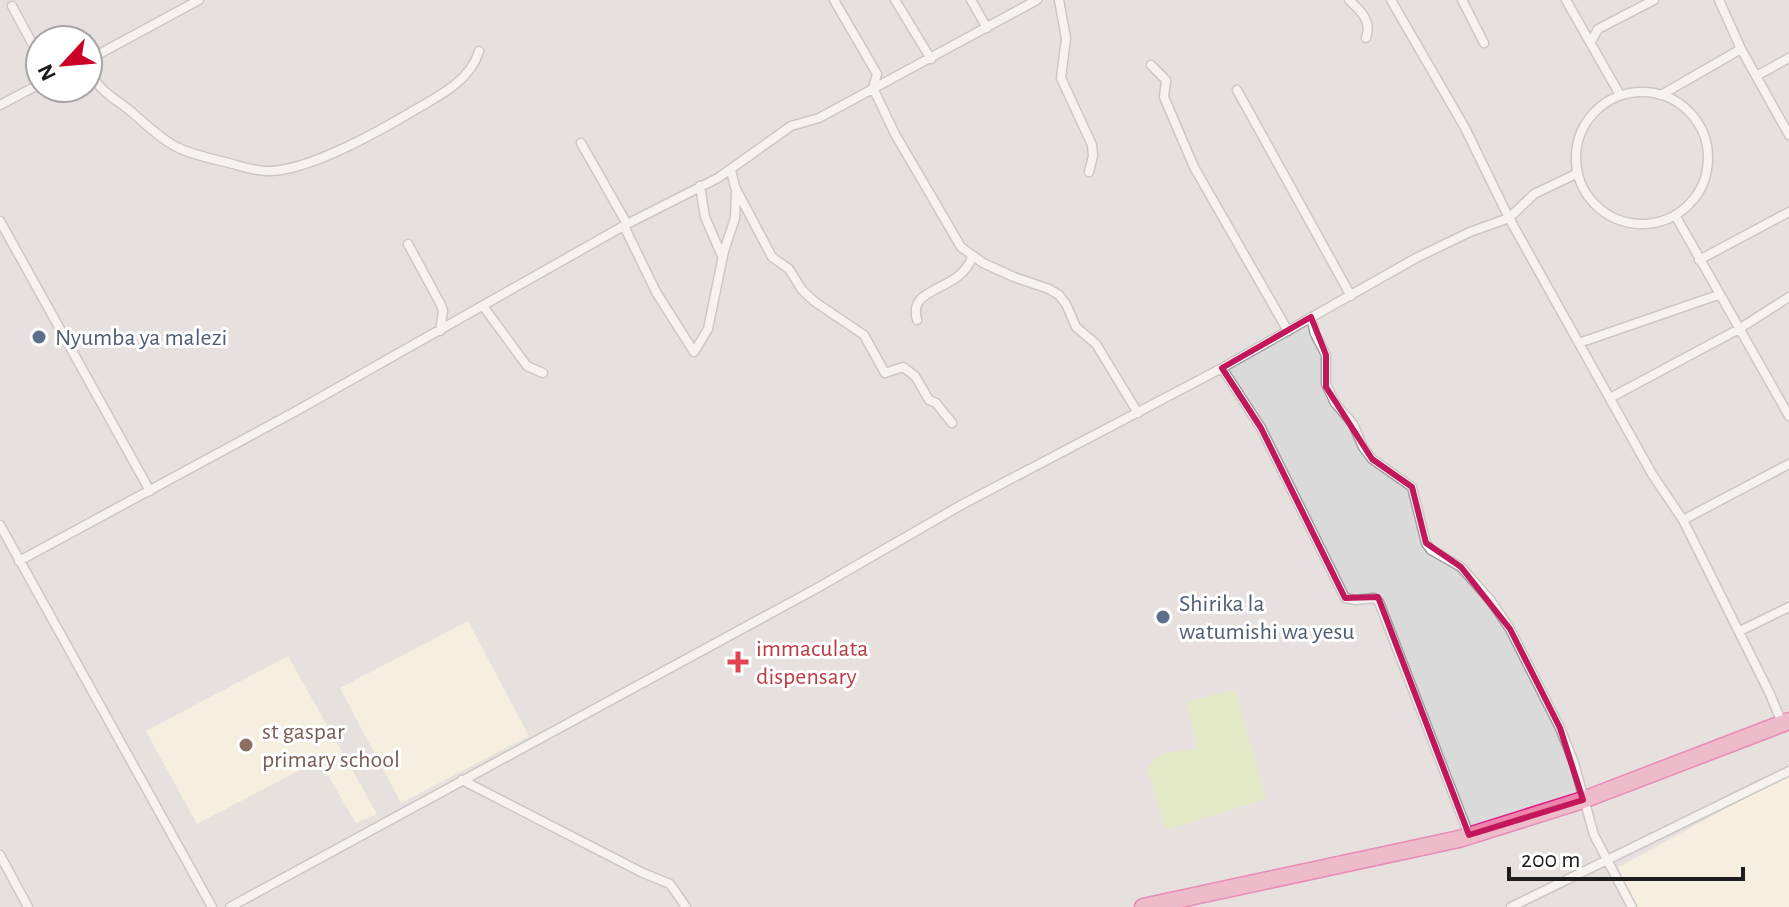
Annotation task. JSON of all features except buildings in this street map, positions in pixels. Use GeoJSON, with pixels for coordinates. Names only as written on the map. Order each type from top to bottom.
{"type":"FeatureCollection","features":[{"type":"Feature","properties":{"kind":"highway"},"geometry":{"type":"LineString","coordinates":[[1143,907],[1421,849],[1583,800],[1786,722]]}},
{"type":"Feature","properties":{"kind":"street"},"geometry":{"type":"LineString","coordinates":[[104,51],[199,0]]}},
{"type":"Feature","properties":{"kind":"street"},"geometry":{"type":"LineString","coordinates":[[834,0],[877,74],[873,88],[895,134],[951,233],[972,257],[1059,295],[1076,327],[1096,344],[1138,413]]}},
{"type":"Feature","properties":{"kind":"street"},"geometry":{"type":"LineString","coordinates":[[895,0],[931,59]]}},
{"type":"Feature","properties":{"kind":"street"},"geometry":{"type":"LineString","coordinates":[[971,0],[987,28]]}},
{"type":"Feature","properties":{"kind":"street"},"geometry":{"type":"LineString","coordinates":[[19,561],[440,331],[625,225],[731,170],[791,126],[819,118],[1037,0]]}},
{"type":"Feature","properties":{"kind":"street"},"geometry":{"type":"LineString","coordinates":[[1059,0],[1066,38],[1061,78],[1092,145],[1089,172]]}},
{"type":"Feature","properties":{"kind":"street"},"geometry":{"type":"LineString","coordinates":[[1349,0],[1368,23],[1366,38]]}},
{"type":"Feature","properties":{"kind":"street"},"geometry":{"type":"LineString","coordinates":[[1391,0],[1465,128],[1509,218],[1652,474],[1683,520],[1786,722]]}},
{"type":"Feature","properties":{"kind":"street"},"geometry":{"type":"LineString","coordinates":[[1462,0],[1484,43]]}},
{"type":"Feature","properties":{"kind":"street"},"geometry":{"type":"LineString","coordinates":[[1566,0],[1620,95]]}},
{"type":"Feature","properties":{"kind":"street"},"geometry":{"type":"LineString","coordinates":[[1584,28],[1598,29],[1654,0]]}},
{"type":"Feature","properties":{"kind":"street"},"geometry":{"type":"LineString","coordinates":[[1719,0],[1741,49],[1789,135]]}},
{"type":"Feature","properties":{"kind":"street"},"geometry":{"type":"LineString","coordinates":[[12,6],[24,28]]}},
{"type":"Feature","properties":{"kind":"street"},"geometry":{"type":"LineString","coordinates":[[1591,42],[1598,29]]}},
{"type":"Feature","properties":{"kind":"street"},"geometry":{"type":"LineString","coordinates":[[1661,95],[1741,49]]}},
{"type":"Feature","properties":{"kind":"street"},"geometry":{"type":"LineString","coordinates":[[104,93],[167,143],[198,156],[265,171],[281,170],[315,160],[390,124],[453,86],[475,64],[479,51]]}},
{"type":"Feature","properties":{"kind":"street"},"geometry":{"type":"LineString","coordinates":[[1758,75],[1789,58]]}},
{"type":"Feature","properties":{"kind":"street"},"geometry":{"type":"LineString","coordinates":[[1151,65],[1166,80],[1164,97],[1194,167],[1288,331]]}},
{"type":"Feature","properties":{"kind":"street"},"geometry":{"type":"LineString","coordinates":[[1237,90],[1351,296]]}},
{"type":"Feature","properties":{"kind":"street"},"geometry":{"type":"LineString","coordinates":[[0,105],[24,92]]}},
{"type":"Feature","properties":{"kind":"street"},"geometry":{"type":"LineString","coordinates":[[1620,95],[1661,95],[1686,108],[1702,131],[1709,158],[1703,185],[1687,207],[1664,222],[1637,225],[1610,217],[1589,199],[1578,173],[1577,146],[1588,120],[1608,101],[1620,95]]}},
{"type":"Feature","properties":{"kind":"street"},"geometry":{"type":"LineString","coordinates":[[581,143],[625,225],[656,292],[694,352],[708,329],[723,256],[735,218],[736,191]]}},
{"type":"Feature","properties":{"kind":"street"},"geometry":{"type":"LineString","coordinates":[[731,170],[736,191],[772,257],[789,269],[802,290],[864,335],[885,373],[903,367],[909,371],[929,400],[936,403],[952,423]]}},
{"type":"Feature","properties":{"kind":"street"},"geometry":{"type":"LineString","coordinates":[[230,907],[819,587],[963,504],[1222,368],[1442,245],[1509,218],[1534,194],[1578,173]]}},
{"type":"Feature","properties":{"kind":"street"},"geometry":{"type":"LineString","coordinates":[[700,186],[705,217],[723,256]]}},
{"type":"Feature","properties":{"kind":"street"},"geometry":{"type":"LineString","coordinates":[[1699,260],[1789,212]]}},
{"type":"Feature","properties":{"kind":"street"},"geometry":{"type":"LineString","coordinates":[[1675,215],[1789,416]]}},
{"type":"Feature","properties":{"kind":"street"},"geometry":{"type":"LineString","coordinates":[[0,221],[150,491]]}},
{"type":"Feature","properties":{"kind":"street"},"geometry":{"type":"LineString","coordinates":[[408,244],[441,305],[440,331]]}},
{"type":"Feature","properties":{"kind":"street"},"geometry":{"type":"LineString","coordinates":[[917,320],[914,310],[919,299],[961,276],[972,257]]}},
{"type":"Feature","properties":{"kind":"street"},"geometry":{"type":"LineString","coordinates":[[1579,343],[1718,295]]}},
{"type":"Feature","properties":{"kind":"street"},"geometry":{"type":"LineString","coordinates":[[1610,398],[1739,329],[1789,297]]}},
{"type":"Feature","properties":{"kind":"street"},"geometry":{"type":"LineString","coordinates":[[483,306],[527,366],[543,373]]}},
{"type":"Feature","properties":{"kind":"street"},"geometry":{"type":"LineString","coordinates":[[1311,317],[1315,334],[1326,355],[1326,384],[1335,403],[1353,424],[1363,447],[1372,459],[1412,487],[1423,536],[1431,550],[1461,567],[1491,601],[1510,629],[1560,728],[1574,763],[1594,835],[1632,907]]}},
{"type":"Feature","properties":{"kind":"street"},"geometry":{"type":"LineString","coordinates":[[1222,368],[1261,428],[1342,594],[1348,600],[1374,598],[1379,602],[1469,835]]}},
{"type":"Feature","properties":{"kind":"street"},"geometry":{"type":"LineString","coordinates":[[1683,520],[1789,464]]}},
{"type":"Feature","properties":{"kind":"street"},"geometry":{"type":"LineString","coordinates":[[0,525],[212,907]]}},
{"type":"Feature","properties":{"kind":"street"},"geometry":{"type":"LineString","coordinates":[[1740,631],[1789,607]]}},
{"type":"Feature","properties":{"kind":"street"},"geometry":{"type":"LineString","coordinates":[[1511,907],[1789,771]]}},
{"type":"Feature","properties":{"kind":"street"},"geometry":{"type":"LineString","coordinates":[[462,780],[670,884],[686,907]]}},
{"type":"Feature","properties":{"kind":"street"},"geometry":{"type":"LineString","coordinates":[[0,855],[28,907]]}},
{"type":"Feature","properties":{"kind":"highlighted area"},"geometry":{"type":"Polygon","coordinates":[[[1311,317],[1326,355],[1326,387],[1372,459],[1412,487],[1426,543],[1461,567],[1510,629],[1560,728],[1583,800],[1469,835],[1378,597],[1345,598],[1261,428],[1222,368],[1311,317]]]}},
{"type":"Feature","properties":{"kind":"shaded area"},"geometry":{"type":"Polygon","coordinates":[[[0,0],[1789,0],[1789,907],[0,907],[0,0]]]}},
{"type":"Feature","properties":{"kind":"shaded area"},"geometry":{"type":"Polygon","coordinates":[[[468,621],[529,736],[401,803],[340,688],[468,621]]]}},
{"type":"Feature","properties":{"kind":"shaded area","name":"st gaspar primary school"},"geometry":{"type":"Polygon","coordinates":[[[288,656],[377,814],[356,823],[319,760],[197,824],[146,731],[288,656]]]}},
{"type":"Feature","properties":{"kind":"shaded area"},"geometry":{"type":"Polygon","coordinates":[[[1789,774],[1789,907],[1635,907],[1615,869],[1789,774]]]}},
{"type":"Feature","properties":{"kind":"green space"},"geometry":{"type":"Polygon","coordinates":[[[1235,690],[1266,799],[1166,830],[1148,771],[1151,763],[1161,755],[1197,748],[1187,701],[1235,690]]]}},
{"type":"Feature","properties":{"kind":"place","name":"Nyumba ya malezi"},"geometry":{"type":"Point","coordinates":[39,337]}},
{"type":"Feature","properties":{"kind":"place","name":"Shirika la watumishi wa yesu"},"geometry":{"type":"Point","coordinates":[1163,617]}},
{"type":"Feature","properties":{"kind":"place","name":"immaculata dispensary"},"geometry":{"type":"Point","coordinates":[738,662]}},
{"type":"Feature","properties":{"kind":"place","name":"st gaspar primary school"},"geometry":{"type":"Point","coordinates":[246,745]}}]}
